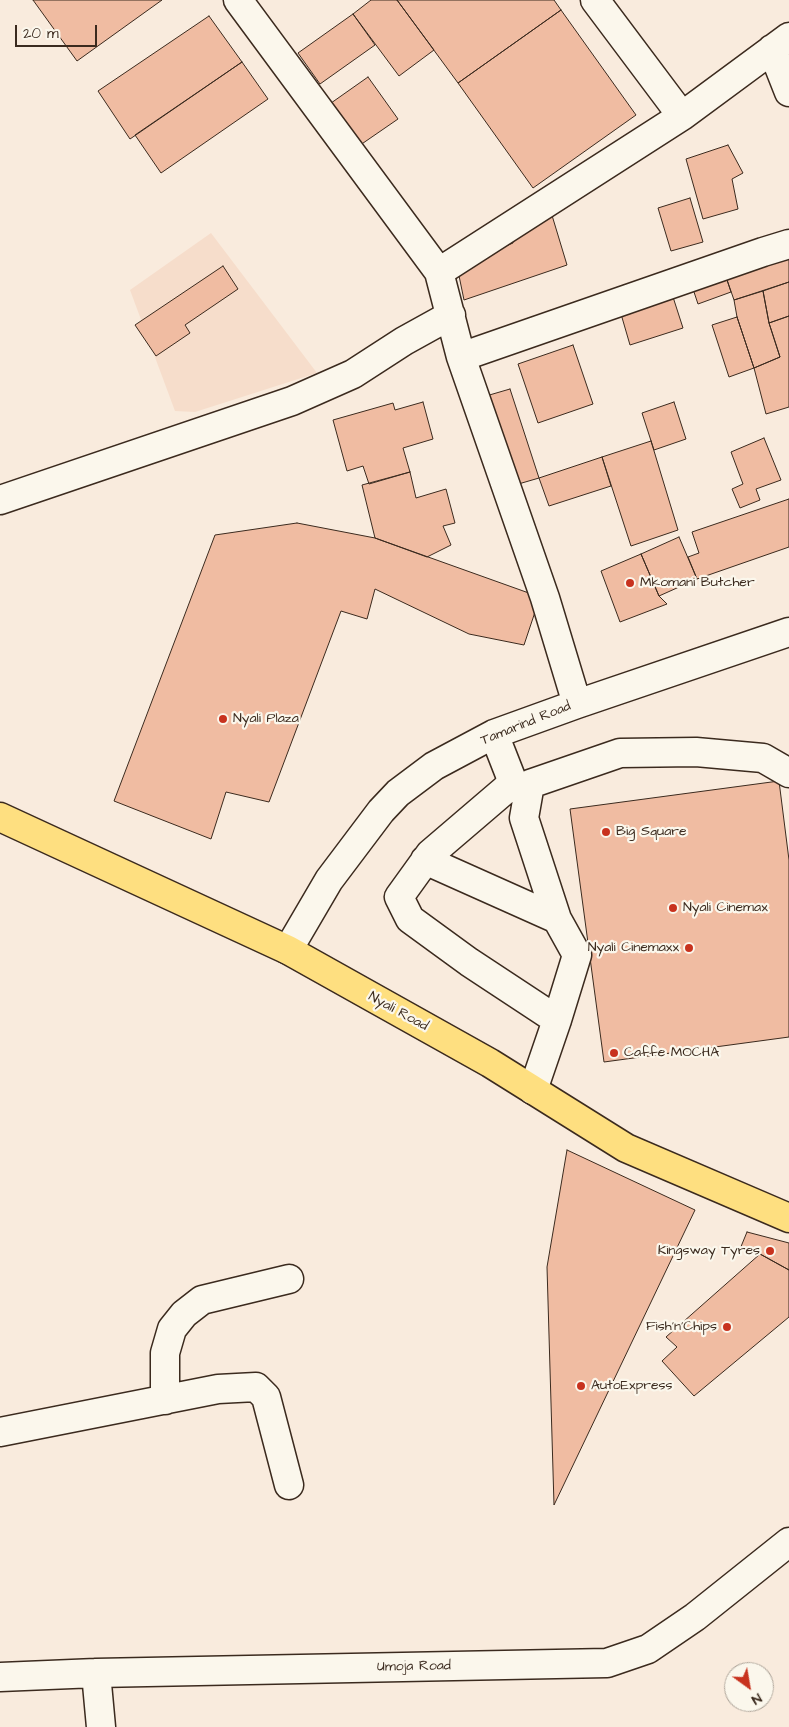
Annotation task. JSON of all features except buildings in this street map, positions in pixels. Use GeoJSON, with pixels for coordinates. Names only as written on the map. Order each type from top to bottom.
{"type":"FeatureCollection","features":[{"type":"Feature","properties":{"kind":"main road","name":"Nyali Road"},"geometry":{"type":"LineString","coordinates":[[0,817],[288,950],[490,1063],[626,1148],[789,1218]]}},
{"type":"Feature","properties":{"kind":"street"},"geometry":{"type":"LineString","coordinates":[[238,0],[439,272],[461,357],[545,598],[577,704]]}},
{"type":"Feature","properties":{"kind":"street"},"geometry":{"type":"LineString","coordinates":[[596,0],[682,116]]}},
{"type":"Feature","properties":{"kind":"street"},"geometry":{"type":"LineString","coordinates":[[439,272],[682,116],[780,43],[789,92]]}},
{"type":"Feature","properties":{"kind":"street"},"geometry":{"type":"LineString","coordinates":[[461,357],[789,244]]}},
{"type":"Feature","properties":{"kind":"street"},"geometry":{"type":"LineString","coordinates":[[0,500],[292,401],[353,374],[404,341],[451,315]]}},
{"type":"Feature","properties":{"kind":"street","name":"Tamarind Road"},"geometry":{"type":"LineString","coordinates":[[288,950],[329,880],[380,812],[398,793],[434,766],[494,734],[789,632]]}},
{"type":"Feature","properties":{"kind":"street"},"geometry":{"type":"LineString","coordinates":[[494,734],[521,782],[524,818],[557,919],[578,955],[533,1090]]}},
{"type":"Feature","properties":{"kind":"street"},"geometry":{"type":"LineString","coordinates":[[557,1020],[469,962],[410,919],[399,897],[430,854],[506,789],[521,782],[620,753],[696,752],[763,758],[789,773]]}},
{"type":"Feature","properties":{"kind":"street"},"geometry":{"type":"LineString","coordinates":[[425,860],[557,919]]}},
{"type":"Feature","properties":{"kind":"street"},"geometry":{"type":"LineString","coordinates":[[165,1400],[165,1353],[172,1329],[184,1314],[202,1300],[290,1279]]}},
{"type":"Feature","properties":{"kind":"street"},"geometry":{"type":"LineString","coordinates":[[0,1432],[218,1389],[256,1387],[266,1397],[288,1485]]}},
{"type":"Feature","properties":{"kind":"street","name":"Umoja Road"},"geometry":{"type":"LineString","coordinates":[[0,1676],[607,1663],[648,1649],[695,1617],[789,1542]]}},
{"type":"Feature","properties":{"kind":"street"},"geometry":{"type":"LineString","coordinates":[[96,1673],[101,1727]]}},
{"type":"Feature","properties":{"kind":"shaded area"},"geometry":{"type":"Polygon","coordinates":[[[211,233],[317,373],[195,412],[175,411],[130,290],[211,233]]]}},
{"type":"Feature","properties":{"kind":"place","name":"Mkomani Butcher"},"geometry":{"type":"Point","coordinates":[630,583]}},
{"type":"Feature","properties":{"kind":"place","name":"Nyali Plaza"},"geometry":{"type":"Point","coordinates":[223,719]}},
{"type":"Feature","properties":{"kind":"place","name":"Big Square"},"geometry":{"type":"Point","coordinates":[606,832]}},
{"type":"Feature","properties":{"kind":"place","name":"Nyali Cinemax"},"geometry":{"type":"Point","coordinates":[673,908]}},
{"type":"Feature","properties":{"kind":"place","name":"Nyali Cinemaxx"},"geometry":{"type":"Point","coordinates":[689,948]}},
{"type":"Feature","properties":{"kind":"place","name":"Caffe MOCHA"},"geometry":{"type":"Point","coordinates":[614,1053]}},
{"type":"Feature","properties":{"kind":"place","name":"Kingsway Tyres"},"geometry":{"type":"Point","coordinates":[770,1251]}},
{"type":"Feature","properties":{"kind":"place","name":"Fish'n'Chips"},"geometry":{"type":"Point","coordinates":[727,1327]}},
{"type":"Feature","properties":{"kind":"place","name":"AutoExpress"},"geometry":{"type":"Point","coordinates":[581,1386]}}]}
